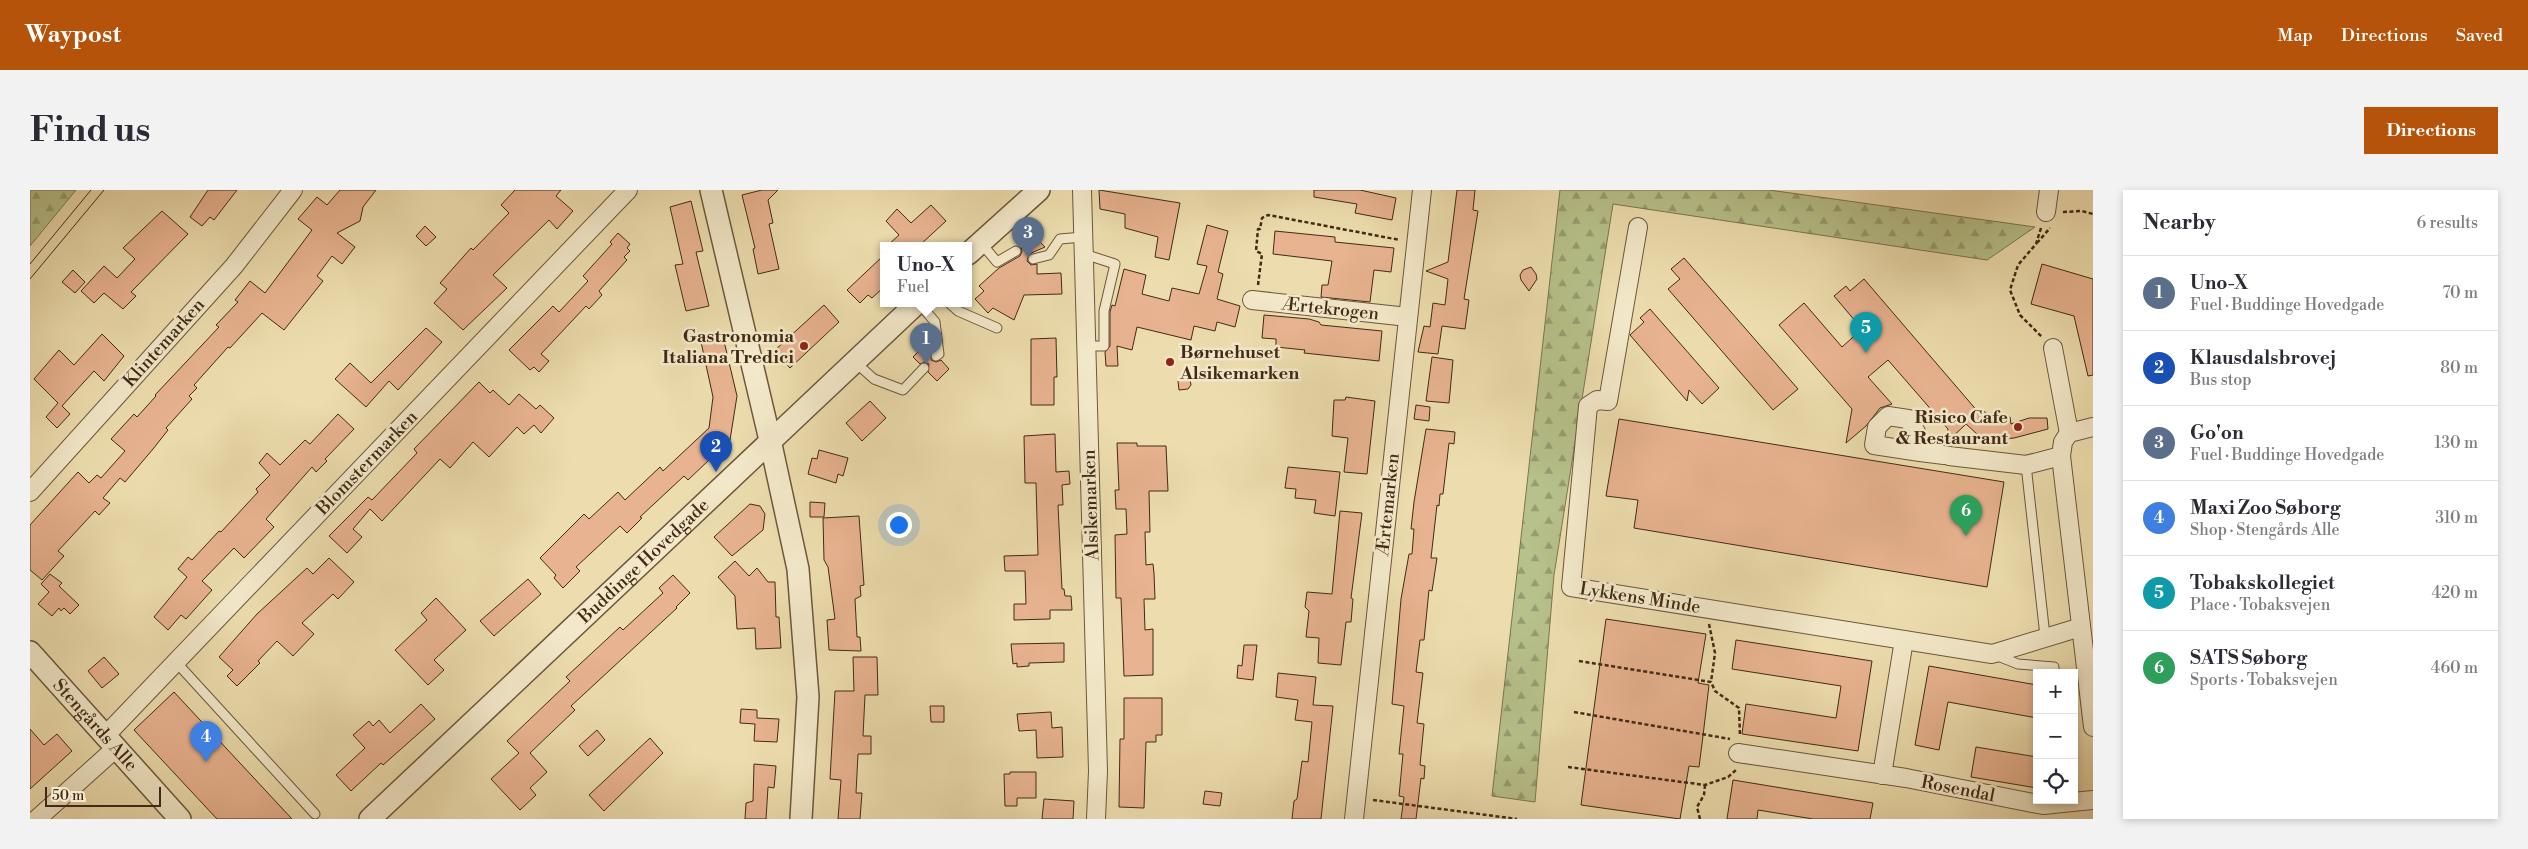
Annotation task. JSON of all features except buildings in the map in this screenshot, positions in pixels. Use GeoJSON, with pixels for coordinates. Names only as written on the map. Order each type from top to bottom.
{"type":"FeatureCollection","features":[{"type":"Feature","properties":{"kind":"street","name":"Klintemarken"},"geometry":{"type":"LineString","coordinates":[[30,492],[234,266],[294,190]]}},
{"type":"Feature","properties":{"kind":"street","name":"Blomstermarken"},"geometry":{"type":"LineString","coordinates":[[37,819],[111,742],[176,662],[628,190]]}},
{"type":"Feature","properties":{"kind":"street"},"geometry":{"type":"LineString","coordinates":[[711,190],[798,568],[805,633],[808,696],[801,819]]}},
{"type":"Feature","properties":{"kind":"street"},"geometry":{"type":"LineString","coordinates":[[974,248],[1039,190]]}},
{"type":"Feature","properties":{"kind":"street","name":"Alsikemarken"},"geometry":{"type":"LineString","coordinates":[[1082,190],[1098,771],[1096,819]]}},
{"type":"Feature","properties":{"kind":"street","name":"Ærtemarken"},"geometry":{"type":"LineString","coordinates":[[1354,819],[1422,190]]}},
{"type":"Feature","properties":{"kind":"street"},"geometry":{"type":"LineString","coordinates":[[2046,212],[2049,190]]}},
{"type":"Feature","properties":{"kind":"street","name":"Lykkens Minde"},"geometry":{"type":"LineString","coordinates":[[1638,227],[1608,401],[1597,400],[1588,406],[1571,587],[1992,654],[2045,636],[2081,627]]}},
{"type":"Feature","properties":{"kind":"street","name":"Ærtekrogen"},"geometry":{"type":"LineString","coordinates":[[1254,301],[1408,317]]}},
{"type":"Feature","properties":{"kind":"street","name":"Buddinge Hovedgade"},"geometry":{"type":"LineString","coordinates":[[370,819],[770,440],[914,307]]}},
{"type":"Feature","properties":{"kind":"street"},"geometry":{"type":"LineString","coordinates":[[2053,348],[2069,433]]}},
{"type":"Feature","properties":{"kind":"street"},"geometry":{"type":"LineString","coordinates":[[2093,427],[2069,433],[2063,442],[2061,456],[2093,727]]}},
{"type":"Feature","properties":{"kind":"street"},"geometry":{"type":"LineString","coordinates":[[1920,452],[2026,466],[2061,456]]}},
{"type":"Feature","properties":{"kind":"street"},"geometry":{"type":"LineString","coordinates":[[1882,774],[1904,640]]}},
{"type":"Feature","properties":{"kind":"street","name":"Stengårds Alle"},"geometry":{"type":"LineString","coordinates":[[30,652],[179,819]]}},
{"type":"Feature","properties":{"kind":"street","name":"Rosendal"},"geometry":{"type":"LineString","coordinates":[[1745,750],[2043,805],[2093,800]]}},
{"type":"Feature","properties":{"kind":"lane"},"geometry":{"type":"LineString","coordinates":[[1033,259],[1049,255],[1060,239],[1084,246],[1115,264],[1104,311],[1104,346],[1086,346]]}},
{"type":"Feature","properties":{"kind":"lane"},"geometry":{"type":"LineString","coordinates":[[974,248],[997,262],[1016,251]]}},
{"type":"Feature","properties":{"kind":"lane"},"geometry":{"type":"LineString","coordinates":[[922,307],[935,322],[938,354],[936,356]]}},
{"type":"Feature","properties":{"kind":"lane"},"geometry":{"type":"LineString","coordinates":[[954,307],[958,311],[997,328]]}},
{"type":"Feature","properties":{"kind":"lane"},"geometry":{"type":"LineString","coordinates":[[854,362],[874,379],[903,390],[924,368]]}},
{"type":"Feature","properties":{"kind":"lane"},"geometry":{"type":"LineString","coordinates":[[2026,466],[2045,636]]}},
{"type":"Feature","properties":{"kind":"lane"},"geometry":{"type":"LineString","coordinates":[[1992,654],[2018,664],[2054,667],[2054,669]]}},
{"type":"Feature","properties":{"kind":"lane"},"geometry":{"type":"LineString","coordinates":[[176,662],[315,814]]}},
{"type":"Feature","properties":{"kind":"path"},"geometry":{"type":"LineString","coordinates":[[2064,211],[2093,214]]}},
{"type":"Feature","properties":{"kind":"path"},"geometry":{"type":"LineString","coordinates":[[2046,212],[2036,244],[2018,265],[2010,290],[2020,315],[2053,348]]}},
{"type":"Feature","properties":{"kind":"path"},"geometry":{"type":"LineString","coordinates":[[1254,301],[1262,254],[1256,251],[1258,229],[1260,229],[1262,218],[1268,214],[1416,243]]}},
{"type":"Feature","properties":{"kind":"path"},"geometry":{"type":"LineString","coordinates":[[1704,608],[1716,652],[1711,682],[1715,691],[1739,708],[1739,732],[1745,750]]}},
{"type":"Feature","properties":{"kind":"path"},"geometry":{"type":"LineString","coordinates":[[1579,662],[1711,682]]}},
{"type":"Feature","properties":{"kind":"path"},"geometry":{"type":"LineString","coordinates":[[1574,712],[1714,735],[1745,750]]}},
{"type":"Feature","properties":{"kind":"path"},"geometry":{"type":"LineString","coordinates":[[1568,767],[1705,785],[1728,777],[1745,750]]}},
{"type":"Feature","properties":{"kind":"path"},"geometry":{"type":"LineString","coordinates":[[1700,819],[1697,806],[1704,795],[1705,785]]}},
{"type":"Feature","properties":{"kind":"path"},"geometry":{"type":"LineString","coordinates":[[1356,798],[1517,819]]}},
{"type":"Feature","properties":{"kind":"green space"},"geometry":{"type":"Polygon","coordinates":[[[30,190],[76,190],[30,246],[30,190]]]}},
{"type":"Feature","properties":{"kind":"green space"},"geometry":{"type":"Polygon","coordinates":[[[1560,190],[1769,190],[2035,227],[1987,260],[1613,204],[1554,575],[1535,802],[1492,796],[1560,190]]]}},
{"type":"Feature","properties":{"kind":"tram line"},"geometry":{"type":"LineString","coordinates":[[30,264],[91,190]]}},
{"type":"Feature","properties":{"kind":"tram line"},"geometry":{"type":"LineString","coordinates":[[30,279],[104,190]]}},
{"type":"Feature","properties":{"kind":"place","name":"Go'on"},"geometry":{"type":"Point","coordinates":[1028,258]}},
{"type":"Feature","properties":{"kind":"place","name":"Gastronomia Italiana Tredici"},"geometry":{"type":"Point","coordinates":[804,346]}},
{"type":"Feature","properties":{"kind":"place","name":"Tobakskollegiet"},"geometry":{"type":"Point","coordinates":[1866,353]}},
{"type":"Feature","properties":{"kind":"place","name":"Børnehuset Alsikemarken"},"geometry":{"type":"Point","coordinates":[1170,362]}},
{"type":"Feature","properties":{"kind":"place","name":"Uno-X"},"geometry":{"type":"Point","coordinates":[926,364]}},
{"type":"Feature","properties":{"kind":"place","name":"Risico Cafe & Restaurant"},"geometry":{"type":"Point","coordinates":[2018,427]}},
{"type":"Feature","properties":{"kind":"place","name":"Klausdalsbrovej"},"geometry":{"type":"Point","coordinates":[716,472]}},
{"type":"Feature","properties":{"kind":"place","name":"SATS Søborg"},"geometry":{"type":"Point","coordinates":[1966,536]}},
{"type":"Feature","properties":{"kind":"place","name":"Maxi Zoo Søborg"},"geometry":{"type":"Point","coordinates":[206,762]}}]}
